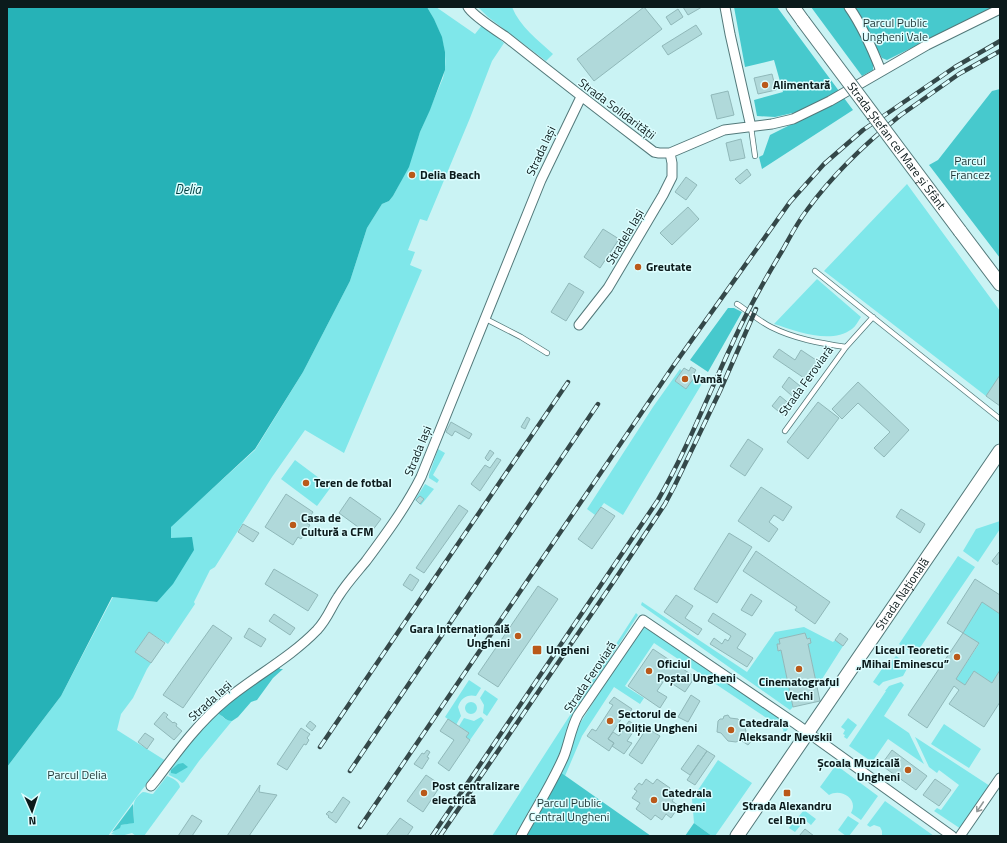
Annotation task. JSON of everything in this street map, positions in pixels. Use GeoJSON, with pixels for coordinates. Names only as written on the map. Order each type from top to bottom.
{"type":"FeatureCollection","features":[{"type":"Feature","properties":{"kind":"street","name":"Strada Solidarității"},"geometry":{"type":"LineString","coordinates":[[468,7],[470,11],[488,23],[581,97],[654,152],[670,153]]}},
{"type":"Feature","properties":{"kind":"street"},"geometry":{"type":"LineString","coordinates":[[725,7],[751,127]]}},
{"type":"Feature","properties":{"kind":"street","name":"Strada Ștefan cel Mare și Sfânt"},"geometry":{"type":"LineString","coordinates":[[793,7],[1000,284]]}},
{"type":"Feature","properties":{"kind":"street"},"geometry":{"type":"LineString","coordinates":[[849,7],[859,21],[881,71]]}},
{"type":"Feature","properties":{"kind":"street"},"geometry":{"type":"LineString","coordinates":[[670,153],[724,130],[772,124],[793,119],[830,101],[927,45],[1000,10]]}},
{"type":"Feature","properties":{"kind":"street","name":"Strada Iași"},"geometry":{"type":"LineString","coordinates":[[151,786],[194,730],[225,700],[304,642],[317,630],[328,616],[338,596],[391,527],[414,491],[541,180],[581,97]]}},
{"type":"Feature","properties":{"kind":"street","name":"Stradela Iași"},"geometry":{"type":"LineString","coordinates":[[579,326],[608,288],[672,178],[670,153]]}},
{"type":"Feature","properties":{"kind":"street","name":"Strada Națională"},"geometry":{"type":"LineString","coordinates":[[737,836],[1000,451]]}},
{"type":"Feature","properties":{"kind":"street","name":"Strada Feroviară"},"geometry":{"type":"LineString","coordinates":[[521,836],[563,757],[570,739],[574,722],[644,620],[808,732]]}},
{"type":"Feature","properties":{"kind":"street"},"geometry":{"type":"LineString","coordinates":[[808,732],[952,836]]}},
{"type":"Feature","properties":{"kind":"street"},"geometry":{"type":"LineString","coordinates":[[960,836],[1000,778]]}},
{"type":"Feature","properties":{"kind":"lane"},"geometry":{"type":"LineString","coordinates":[[751,127],[755,156]]}},
{"type":"Feature","properties":{"kind":"lane"},"geometry":{"type":"LineString","coordinates":[[815,271],[1000,419]]}},
{"type":"Feature","properties":{"kind":"lane","name":"Strada Feroviară"},"geometry":{"type":"LineString","coordinates":[[737,304],[769,326],[791,335],[815,343],[846,346]]}},
{"type":"Feature","properties":{"kind":"lane","name":"Strada Feroviară"},"geometry":{"type":"LineString","coordinates":[[785,430],[846,346],[873,317]]}},
{"type":"Feature","properties":{"kind":"lane"},"geometry":{"type":"LineString","coordinates":[[484,318],[521,337],[547,353]]}},
{"type":"Feature","properties":{"kind":"green space","name":"Parcul Delia"},"geometry":{"type":"Polygon","coordinates":[[[427,7],[436,7],[475,34],[483,24],[504,43],[492,61],[427,221],[420,219],[408,250],[415,252],[410,265],[422,270],[344,453],[305,430],[272,477],[215,567],[210,570],[194,602],[195,604],[168,644],[149,632],[135,652],[151,663],[133,698],[121,714],[117,730],[166,761],[141,791],[108,836],[7,836],[7,767],[61,696],[113,597],[157,602],[171,538],[170,527],[255,450],[303,372],[350,281],[367,228],[382,204],[389,201],[400,183],[443,78],[445,68],[444,50],[440,32],[427,7]]]}},
{"type":"Feature","properties":{"kind":"green space"},"geometry":{"type":"Polygon","coordinates":[[[478,7],[512,7],[515,14],[525,27],[553,54],[546,61],[488,17],[478,7]]]}},
{"type":"Feature","properties":{"kind":"green space"},"geometry":{"type":"Polygon","coordinates":[[[734,7],[777,7],[839,91],[797,112],[775,117],[757,116],[754,100],[783,92],[774,60],[745,67],[734,7]]]}},
{"type":"Feature","properties":{"kind":"green space","name":"Parcul Public Ungheni Vale"},"geometry":{"type":"Polygon","coordinates":[[[811,7],[847,7],[873,57],[873,70],[862,76],[811,7]]]}},
{"type":"Feature","properties":{"kind":"green space","name":"Parcul Public Ungheni Vale"},"geometry":{"type":"Polygon","coordinates":[[[854,7],[994,7],[887,60],[882,58],[854,7]]]}},
{"type":"Feature","properties":{"kind":"green space","name":"Parcul Francez"},"geometry":{"type":"Polygon","coordinates":[[[1000,89],[1000,258],[929,165],[938,160],[992,91],[1000,89]]]}},
{"type":"Feature","properties":{"kind":"green space"},"geometry":{"type":"Polygon","coordinates":[[[844,98],[853,110],[762,169],[759,157],[763,155],[770,135],[844,98]]]}},
{"type":"Feature","properties":{"kind":"green space"},"geometry":{"type":"Polygon","coordinates":[[[907,184],[1000,311],[1000,375],[986,396],[824,271],[907,184]]]}},
{"type":"Feature","properties":{"kind":"green space"},"geometry":{"type":"Polygon","coordinates":[[[817,279],[861,317],[856,325],[843,334],[824,336],[803,333],[774,324],[817,279]]]}},
{"type":"Feature","properties":{"kind":"green space"},"geometry":{"type":"Polygon","coordinates":[[[728,308],[734,308],[742,312],[708,372],[690,360],[728,308]]]}},
{"type":"Feature","properties":{"kind":"green space"},"geometry":{"type":"Polygon","coordinates":[[[680,369],[682,371],[675,381],[686,389],[694,377],[703,382],[623,515],[604,503],[595,515],[587,509],[653,407],[680,369]]]}},
{"type":"Feature","properties":{"kind":"green space"},"geometry":{"type":"Polygon","coordinates":[[[438,449],[445,453],[433,475],[439,480],[437,483],[429,478],[429,475],[438,449]]]}},
{"type":"Feature","properties":{"kind":"green space","name":"Teren de fotbal"},"geometry":{"type":"Polygon","coordinates":[[[295,460],[331,487],[317,506],[281,479],[295,460]]]}},
{"type":"Feature","properties":{"kind":"green space"},"geometry":{"type":"Polygon","coordinates":[[[425,484],[434,489],[421,505],[415,500],[425,484]]]}},
{"type":"Feature","properties":{"kind":"green space"},"geometry":{"type":"Polygon","coordinates":[[[1000,521],[1000,529],[978,562],[963,551],[976,529],[1000,521]]]}},
{"type":"Feature","properties":{"kind":"green space"},"geometry":{"type":"Polygon","coordinates":[[[958,556],[975,567],[915,655],[899,644],[958,556]]]}},
{"type":"Feature","properties":{"kind":"green space"},"geometry":{"type":"Polygon","coordinates":[[[642,602],[747,672],[775,632],[804,627],[833,642],[835,640],[843,646],[817,687],[808,644],[811,643],[810,638],[807,639],[805,633],[779,639],[780,644],[777,645],[778,651],[781,650],[793,707],[790,710],[641,605],[642,602]]]}},
{"type":"Feature","properties":{"kind":"green space"},"geometry":{"type":"Polygon","coordinates":[[[982,602],[1000,614],[1000,670],[992,683],[974,671],[965,685],[956,679],[979,644],[963,633],[982,602]]]}},
{"type":"Feature","properties":{"kind":"green space"},"geometry":{"type":"Polygon","coordinates":[[[636,613],[638,615],[572,717],[558,761],[517,836],[492,836],[636,613]]]}},
{"type":"Feature","properties":{"kind":"green space"},"geometry":{"type":"Polygon","coordinates":[[[645,626],[791,725],[784,734],[783,729],[654,643],[625,686],[644,698],[640,704],[614,687],[582,736],[565,776],[560,772],[579,725],[602,688],[645,626]]]}},
{"type":"Feature","properties":{"kind":"green space"},"geometry":{"type":"Polygon","coordinates":[[[896,656],[909,665],[903,676],[883,682],[879,686],[873,682],[888,660],[891,662],[896,656]]]}},
{"type":"Feature","properties":{"kind":"green space"},"geometry":{"type":"Polygon","coordinates":[[[279,667],[280,669],[283,669],[273,678],[257,700],[251,702],[238,717],[230,721],[219,714],[216,714],[227,702],[279,667]]]}},
{"type":"Feature","properties":{"kind":"green space"},"geometry":{"type":"Polygon","coordinates":[[[469,680],[481,688],[476,696],[467,696],[461,701],[458,707],[461,716],[456,725],[445,717],[469,680]]]}},
{"type":"Feature","properties":{"kind":"green space"},"geometry":{"type":"Polygon","coordinates":[[[901,682],[904,685],[884,716],[909,733],[924,764],[888,739],[872,762],[849,746],[889,686],[901,682]]]}},
{"type":"Feature","properties":{"kind":"green space"},"geometry":{"type":"Polygon","coordinates":[[[485,690],[498,699],[487,716],[483,713],[484,705],[480,698],[485,690]]]}},
{"type":"Feature","properties":{"kind":"green space"},"geometry":{"type":"Polygon","coordinates":[[[471,702],[475,704],[477,708],[475,712],[471,714],[467,712],[465,708],[467,704],[471,702]]]}},
{"type":"Feature","properties":{"kind":"green space"},"geometry":{"type":"Polygon","coordinates":[[[217,712],[225,719],[232,721],[184,782],[182,783],[169,775],[170,770],[190,740],[217,712]]]}},
{"type":"Feature","properties":{"kind":"green space"},"geometry":{"type":"Polygon","coordinates":[[[481,717],[484,720],[470,740],[466,737],[469,733],[459,726],[464,718],[474,721],[481,717]]]}},
{"type":"Feature","properties":{"kind":"green space"},"geometry":{"type":"Polygon","coordinates":[[[848,718],[857,725],[847,739],[843,734],[845,730],[841,727],[848,718]]]}},
{"type":"Feature","properties":{"kind":"green space"},"geometry":{"type":"Polygon","coordinates":[[[944,724],[981,749],[969,768],[931,744],[944,724]]]}},
{"type":"Feature","properties":{"kind":"green space"},"geometry":{"type":"Polygon","coordinates":[[[915,737],[990,786],[961,829],[934,811],[937,808],[941,810],[959,785],[939,770],[937,773],[929,767],[915,737]]]}},
{"type":"Feature","properties":{"kind":"green space"},"geometry":{"type":"Polygon","coordinates":[[[718,760],[752,783],[715,836],[712,836],[694,823],[692,799],[718,760]]]}},
{"type":"Feature","properties":{"kind":"green space"},"geometry":{"type":"Polygon","coordinates":[[[183,763],[188,767],[176,774],[171,773],[171,770],[178,764],[183,763]]]}},
{"type":"Feature","properties":{"kind":"green space"},"geometry":{"type":"Polygon","coordinates":[[[836,765],[878,796],[861,820],[851,813],[853,803],[848,796],[839,793],[829,795],[820,787],[836,765]]]}},
{"type":"Feature","properties":{"kind":"green space","name":"Parcul Public Central Ungheni"},"geometry":{"type":"Polygon","coordinates":[[[560,772],[651,836],[525,836],[560,772]]]}},
{"type":"Feature","properties":{"kind":"green space"},"geometry":{"type":"Polygon","coordinates":[[[167,776],[177,781],[180,787],[144,836],[136,836],[132,833],[121,836],[111,834],[121,825],[132,823],[134,816],[133,806],[135,800],[143,792],[153,794],[167,776]]]}},
{"type":"Feature","properties":{"kind":"green space"},"geometry":{"type":"Polygon","coordinates":[[[885,801],[934,836],[883,836],[880,827],[874,825],[870,827],[867,825],[885,801]]]}},
{"type":"Feature","properties":{"kind":"green space"},"geometry":{"type":"Polygon","coordinates":[[[133,804],[134,823],[121,825],[120,828],[112,832],[133,804]]]}},
{"type":"Feature","properties":{"kind":"green space"},"geometry":{"type":"Polygon","coordinates":[[[804,810],[816,819],[811,825],[805,820],[795,832],[789,828],[804,810]]]}},
{"type":"Feature","properties":{"kind":"green space"},"geometry":{"type":"Polygon","coordinates":[[[848,816],[859,823],[849,836],[846,836],[838,830],[848,816]]]}},
{"type":"Feature","properties":{"kind":"green space"},"geometry":{"type":"Polygon","coordinates":[[[694,823],[712,836],[685,836],[694,823]]]}},
{"type":"Feature","properties":{"kind":"water","name":"Delia"},"geometry":{"type":"Polygon","coordinates":[[[7,7],[427,7],[442,37],[445,52],[445,70],[420,132],[409,167],[393,196],[389,201],[382,204],[367,228],[350,281],[303,372],[255,449],[171,527],[171,538],[192,537],[194,550],[173,584],[157,602],[112,597],[61,696],[7,767],[7,7]]]}},
{"type":"Feature","properties":{"kind":"building"},"geometry":{"type":"Polygon","coordinates":[[[644,7],[662,29],[594,81],[577,59],[644,7]]]}},
{"type":"Feature","properties":{"kind":"building"},"geometry":{"type":"Polygon","coordinates":[[[683,7],[702,7],[688,15],[683,7]]]}},
{"type":"Feature","properties":{"kind":"building"},"geometry":{"type":"Polygon","coordinates":[[[678,9],[683,17],[671,25],[666,17],[678,9]]]}},
{"type":"Feature","properties":{"kind":"building"},"geometry":{"type":"Polygon","coordinates":[[[696,25],[702,34],[668,55],[662,46],[696,25]]]}},
{"type":"Feature","properties":{"kind":"building"},"geometry":{"type":"Polygon","coordinates":[[[772,74],[776,90],[758,94],[754,78],[772,74]]]}},
{"type":"Feature","properties":{"kind":"building"},"geometry":{"type":"Polygon","coordinates":[[[728,91],[734,115],[717,119],[711,95],[728,91]]]}},
{"type":"Feature","properties":{"kind":"building"},"geometry":{"type":"Polygon","coordinates":[[[741,139],[745,158],[730,161],[726,143],[741,139]]]}},
{"type":"Feature","properties":{"kind":"building"},"geometry":{"type":"Polygon","coordinates":[[[747,169],[751,175],[740,184],[735,179],[747,169]]]}},
{"type":"Feature","properties":{"kind":"building"},"geometry":{"type":"Polygon","coordinates":[[[686,177],[697,185],[686,200],[675,192],[686,177]]]}},
{"type":"Feature","properties":{"kind":"building"},"geometry":{"type":"Polygon","coordinates":[[[688,207],[699,219],[672,245],[660,233],[688,207]]]}},
{"type":"Feature","properties":{"kind":"building"},"geometry":{"type":"Polygon","coordinates":[[[603,229],[619,239],[600,268],[584,257],[603,229]]]}},
{"type":"Feature","properties":{"kind":"building","name":"Greutate"},"geometry":{"type":"Polygon","coordinates":[[[639,264],[642,268],[638,271],[635,267],[639,264]]]}},
{"type":"Feature","properties":{"kind":"building"},"geometry":{"type":"Polygon","coordinates":[[[569,283],[584,292],[566,321],[551,312],[569,283]]]}},
{"type":"Feature","properties":{"kind":"building"},"geometry":{"type":"Polygon","coordinates":[[[779,349],[795,360],[801,350],[819,362],[807,380],[773,357],[779,349]]]}},
{"type":"Feature","properties":{"kind":"building","name":"Vamă"},"geometry":{"type":"Polygon","coordinates":[[[691,367],[696,370],[694,373],[696,375],[686,389],[675,381],[684,368],[689,371],[691,367]]]}},
{"type":"Feature","properties":{"kind":"building"},"geometry":{"type":"Polygon","coordinates":[[[1000,375],[1000,406],[986,396],[1000,375]]]}},
{"type":"Feature","properties":{"kind":"building"},"geometry":{"type":"Polygon","coordinates":[[[789,377],[800,386],[792,396],[782,387],[789,377]]]}},
{"type":"Feature","properties":{"kind":"building"},"geometry":{"type":"Polygon","coordinates":[[[858,382],[909,430],[884,457],[874,448],[890,432],[858,403],[842,419],[832,409],[858,382]]]}},
{"type":"Feature","properties":{"kind":"building"},"geometry":{"type":"Polygon","coordinates":[[[780,396],[792,406],[784,416],[772,406],[780,396]]]}},
{"type":"Feature","properties":{"kind":"building"},"geometry":{"type":"Polygon","coordinates":[[[818,402],[839,418],[808,459],[787,442],[818,402]]]}},
{"type":"Feature","properties":{"kind":"building"},"geometry":{"type":"Polygon","coordinates":[[[527,417],[530,419],[525,429],[521,427],[527,417]]]}},
{"type":"Feature","properties":{"kind":"building"},"geometry":{"type":"Polygon","coordinates":[[[451,422],[472,434],[469,439],[455,431],[452,436],[446,432],[451,422]]]}},
{"type":"Feature","properties":{"kind":"building"},"geometry":{"type":"Polygon","coordinates":[[[748,439],[763,449],[745,476],[730,466],[748,439]]]}},
{"type":"Feature","properties":{"kind":"building"},"geometry":{"type":"Polygon","coordinates":[[[490,450],[494,453],[488,461],[485,458],[490,450]]]}},
{"type":"Feature","properties":{"kind":"building"},"geometry":{"type":"Polygon","coordinates":[[[497,458],[501,460],[480,491],[471,484],[485,465],[490,468],[497,458]]]}},
{"type":"Feature","properties":{"kind":"building"},"geometry":{"type":"Polygon","coordinates":[[[761,487],[792,507],[783,521],[774,515],[769,522],[778,529],[769,542],[738,521],[761,487]]]}},
{"type":"Feature","properties":{"kind":"building"},"geometry":{"type":"Polygon","coordinates":[[[286,494],[313,512],[306,523],[310,525],[301,539],[298,537],[293,545],[265,527],[286,494]]]}},
{"type":"Feature","properties":{"kind":"building"},"geometry":{"type":"Polygon","coordinates":[[[420,496],[424,499],[420,504],[416,500],[420,496]]]}},
{"type":"Feature","properties":{"kind":"building"},"geometry":{"type":"Polygon","coordinates":[[[350,497],[381,519],[369,535],[339,513],[350,497]]]}},
{"type":"Feature","properties":{"kind":"building"},"geometry":{"type":"Polygon","coordinates":[[[459,505],[468,511],[424,573],[416,568],[459,505]]]}},
{"type":"Feature","properties":{"kind":"building"},"geometry":{"type":"Polygon","coordinates":[[[601,507],[615,516],[592,549],[578,539],[601,507]]]}},
{"type":"Feature","properties":{"kind":"building"},"geometry":{"type":"Polygon","coordinates":[[[901,509],[925,524],[920,533],[896,517],[901,509]]]}},
{"type":"Feature","properties":{"kind":"building"},"geometry":{"type":"Polygon","coordinates":[[[243,524],[259,533],[253,542],[238,532],[243,524]]]}},
{"type":"Feature","properties":{"kind":"building"},"geometry":{"type":"Polygon","coordinates":[[[729,533],[752,547],[717,603],[694,589],[729,533]]]}},
{"type":"Feature","properties":{"kind":"building"},"geometry":{"type":"Polygon","coordinates":[[[756,551],[830,602],[815,624],[795,610],[797,607],[743,571],[756,551]]]}},
{"type":"Feature","properties":{"kind":"building"},"geometry":{"type":"Polygon","coordinates":[[[999,552],[1000,561],[997,565],[992,561],[999,552]]]}},
{"type":"Feature","properties":{"kind":"building"},"geometry":{"type":"Polygon","coordinates":[[[274,569],[318,595],[308,611],[265,584],[274,569]]]}},
{"type":"Feature","properties":{"kind":"building"},"geometry":{"type":"Polygon","coordinates":[[[410,574],[419,580],[412,591],[403,585],[410,574]]]}},
{"type":"Feature","properties":{"kind":"building"},"geometry":{"type":"Polygon","coordinates":[[[975,579],[1000,595],[1000,614],[982,602],[963,633],[947,623],[975,579]]]}},
{"type":"Feature","properties":{"kind":"building","name":"Gara Internațională Ungheni"},"geometry":{"type":"Polygon","coordinates":[[[538,586],[558,599],[498,687],[478,674],[538,586]]]}},
{"type":"Feature","properties":{"kind":"building"},"geometry":{"type":"Polygon","coordinates":[[[751,594],[762,601],[752,616],[741,610],[751,594]]]}},
{"type":"Feature","properties":{"kind":"building"},"geometry":{"type":"Polygon","coordinates":[[[676,595],[693,606],[685,618],[702,629],[698,635],[664,612],[676,595]]]}},
{"type":"Feature","properties":{"kind":"building"},"geometry":{"type":"Polygon","coordinates":[[[713,613],[746,634],[737,648],[753,658],[747,667],[710,644],[714,638],[722,644],[725,639],[728,641],[731,636],[708,621],[713,613]]]}},
{"type":"Feature","properties":{"kind":"building"},"geometry":{"type":"Polygon","coordinates":[[[274,614],[295,628],[290,635],[269,621],[274,614]]]}},
{"type":"Feature","properties":{"kind":"building"},"geometry":{"type":"Polygon","coordinates":[[[213,625],[232,638],[183,708],[163,695],[213,625]]]}},
{"type":"Feature","properties":{"kind":"building"},"geometry":{"type":"Polygon","coordinates":[[[249,628],[266,639],[261,647],[244,637],[249,628]]]}},
{"type":"Feature","properties":{"kind":"building"},"geometry":{"type":"Polygon","coordinates":[[[149,632],[165,643],[151,663],[135,652],[149,632]]]}},
{"type":"Feature","properties":{"kind":"building","name":"Cinematograful Vechi"},"geometry":{"type":"Polygon","coordinates":[[[805,633],[807,639],[810,638],[811,643],[808,644],[820,701],[793,707],[781,650],[778,651],[777,644],[780,644],[779,639],[805,633]]]}},
{"type":"Feature","properties":{"kind":"building"},"geometry":{"type":"Polygon","coordinates":[[[840,633],[848,639],[843,646],[835,640],[840,633]]]}},
{"type":"Feature","properties":{"kind":"building"},"geometry":{"type":"Polygon","coordinates":[[[963,633],[979,643],[956,679],[965,685],[974,671],[992,683],[1000,670],[1000,702],[984,727],[949,704],[959,690],[954,686],[927,728],[908,715],[963,633]]]}},
{"type":"Feature","properties":{"kind":"building"},"geometry":{"type":"Polygon","coordinates":[[[653,649],[695,677],[685,692],[665,679],[657,691],[667,697],[660,708],[628,686],[653,649]]]}},
{"type":"Feature","properties":{"kind":"building"},"geometry":{"type":"Polygon","coordinates":[[[691,695],[700,701],[688,722],[678,717],[691,695]]]}},
{"type":"Feature","properties":{"kind":"building"},"geometry":{"type":"Polygon","coordinates":[[[614,697],[632,709],[627,717],[624,715],[608,739],[614,743],[609,751],[587,736],[592,729],[596,731],[613,705],[609,703],[614,697]]]}},
{"type":"Feature","properties":{"kind":"building"},"geometry":{"type":"Polygon","coordinates":[[[164,712],[168,715],[166,717],[173,723],[174,722],[177,724],[176,726],[182,731],[174,740],[154,724],[164,712]]]}},
{"type":"Feature","properties":{"kind":"building","name":"Catedrala Aleksandr Nevskii"},"geometry":{"type":"Polygon","coordinates":[[[728,715],[730,718],[738,719],[744,725],[746,731],[745,736],[747,735],[753,739],[748,745],[742,741],[742,739],[736,742],[728,741],[721,733],[717,732],[718,721],[723,719],[724,716],[728,715]]]}},
{"type":"Feature","properties":{"kind":"building"},"geometry":{"type":"Polygon","coordinates":[[[448,719],[469,733],[466,737],[470,740],[449,771],[438,763],[454,740],[440,731],[448,719]]]}},
{"type":"Feature","properties":{"kind":"building"},"geometry":{"type":"Polygon","coordinates":[[[310,721],[316,726],[312,731],[306,726],[310,721]]]}},
{"type":"Feature","properties":{"kind":"building"},"geometry":{"type":"Polygon","coordinates":[[[629,721],[637,726],[627,741],[632,743],[624,754],[612,746],[614,743],[608,739],[613,732],[619,736],[629,721]]]}},
{"type":"Feature","properties":{"kind":"building"},"geometry":{"type":"Polygon","coordinates":[[[301,728],[310,734],[307,738],[309,740],[306,745],[304,744],[287,770],[277,764],[301,728]]]}},
{"type":"Feature","properties":{"kind":"building"},"geometry":{"type":"Polygon","coordinates":[[[647,728],[660,736],[642,764],[629,755],[647,728]]]}},
{"type":"Feature","properties":{"kind":"building"},"geometry":{"type":"Polygon","coordinates":[[[145,733],[154,739],[147,749],[138,742],[145,733]]]}},
{"type":"Feature","properties":{"kind":"building"},"geometry":{"type":"Polygon","coordinates":[[[698,745],[707,751],[690,775],[681,769],[698,745]]]}},
{"type":"Feature","properties":{"kind":"building"},"geometry":{"type":"Polygon","coordinates":[[[427,750],[430,752],[427,757],[429,758],[422,769],[414,764],[422,753],[424,754],[427,750]]]}},
{"type":"Feature","properties":{"kind":"building"},"geometry":{"type":"Polygon","coordinates":[[[892,750],[927,776],[916,790],[881,765],[892,750]]]}},
{"type":"Feature","properties":{"kind":"building"},"geometry":{"type":"Polygon","coordinates":[[[707,751],[715,756],[695,785],[687,780],[707,751]]]}},
{"type":"Feature","properties":{"kind":"building","name":"Post centralizare electrică"},"geometry":{"type":"Polygon","coordinates":[[[426,775],[441,785],[423,812],[407,801],[426,775]]]}},
{"type":"Feature","properties":{"kind":"building","name":"Catedrala Ungheni"},"geometry":{"type":"Polygon","coordinates":[[[646,779],[653,784],[657,779],[670,788],[668,791],[675,796],[672,801],[679,806],[671,818],[666,814],[662,820],[655,815],[651,820],[636,809],[640,803],[632,798],[637,791],[634,789],[639,783],[642,785],[646,779]]]}},
{"type":"Feature","properties":{"kind":"building"},"geometry":{"type":"Polygon","coordinates":[[[935,779],[951,790],[939,806],[923,795],[935,779]]]}},
{"type":"Feature","properties":{"kind":"building"},"geometry":{"type":"Polygon","coordinates":[[[260,785],[259,792],[277,795],[249,836],[227,836],[260,785]]]}},
{"type":"Feature","properties":{"kind":"building"},"geometry":{"type":"Polygon","coordinates":[[[343,797],[350,802],[336,823],[326,814],[329,811],[332,813],[343,797]]]}},
{"type":"Feature","properties":{"kind":"building"},"geometry":{"type":"Polygon","coordinates":[[[192,815],[202,821],[192,836],[178,836],[192,815]]]}},
{"type":"Feature","properties":{"kind":"building"},"geometry":{"type":"Polygon","coordinates":[[[400,818],[413,827],[407,836],[386,836],[400,818]]]}},
{"type":"Feature","properties":{"kind":"building"},"geometry":{"type":"Polygon","coordinates":[[[805,829],[814,836],[799,836],[805,829]]]}},
{"type":"Feature","properties":{"kind":"railway"},"geometry":{"type":"LineString","coordinates":[[360,827],[674,365],[790,202],[824,164],[863,130],[955,67],[1000,41]]}},
{"type":"Feature","properties":{"kind":"railway"},"geometry":{"type":"LineString","coordinates":[[898,117],[959,74],[1000,51]]}},
{"type":"Feature","properties":{"kind":"railway"},"geometry":{"type":"LineString","coordinates":[[432,836],[658,500],[688,442],[744,319],[800,220],[828,183],[864,147],[902,114]]}},
{"type":"Feature","properties":{"kind":"railway"},"geometry":{"type":"LineString","coordinates":[[440,836],[665,504],[720,391],[756,309]]}},
{"type":"Feature","properties":{"kind":"railway"},"geometry":{"type":"LineString","coordinates":[[320,747],[568,382]]}},
{"type":"Feature","properties":{"kind":"railway"},"geometry":{"type":"LineString","coordinates":[[350,771],[598,404]]}},
{"type":"Feature","properties":{"kind":"place","name":"Alimentară"},"geometry":{"type":"Point","coordinates":[765,85]}},
{"type":"Feature","properties":{"kind":"place","name":"Delia Beach"},"geometry":{"type":"Point","coordinates":[412,175]}},
{"type":"Feature","properties":{"kind":"place","name":"Greutate"},"geometry":{"type":"Point","coordinates":[638,267]}},
{"type":"Feature","properties":{"kind":"place","name":"Vamă"},"geometry":{"type":"Point","coordinates":[685,379]}},
{"type":"Feature","properties":{"kind":"place","name":"Teren de fotbal"},"geometry":{"type":"Point","coordinates":[306,483]}},
{"type":"Feature","properties":{"kind":"place","name":"Casa de Cultură a CFM"},"geometry":{"type":"Point","coordinates":[293,525]}},
{"type":"Feature","properties":{"kind":"place","name":"Gara Internațională Ungheni"},"geometry":{"type":"Point","coordinates":[518,636]}},
{"type":"Feature","properties":{"kind":"place","name":"Ungheni"},"geometry":{"type":"Point","coordinates":[537,650]}},
{"type":"Feature","properties":{"kind":"place","name":"Liceul Teoretic „Mihai Eminescu”"},"geometry":{"type":"Point","coordinates":[957,657]}},
{"type":"Feature","properties":{"kind":"place","name":"Cinematograful Vechi"},"geometry":{"type":"Point","coordinates":[799,669]}},
{"type":"Feature","properties":{"kind":"place","name":"Oficiul Poștal Ungheni"},"geometry":{"type":"Point","coordinates":[649,671]}},
{"type":"Feature","properties":{"kind":"place","name":"Sectorul de Poliție Ungheni"},"geometry":{"type":"Point","coordinates":[610,721]}},
{"type":"Feature","properties":{"kind":"place","name":"Catedrala Aleksandr Nevskii"},"geometry":{"type":"Point","coordinates":[731,730]}},
{"type":"Feature","properties":{"kind":"place","name":"Școala Muzicală Ungheni"},"geometry":{"type":"Point","coordinates":[908,770]}},
{"type":"Feature","properties":{"kind":"place","name":"Post centralizare electrică"},"geometry":{"type":"Point","coordinates":[424,793]}},
{"type":"Feature","properties":{"kind":"place","name":"Strada Alexandru cel Bun"},"geometry":{"type":"Point","coordinates":[787,793]}},
{"type":"Feature","properties":{"kind":"place","name":"Catedrala Ungheni"},"geometry":{"type":"Point","coordinates":[654,800]}}]}
